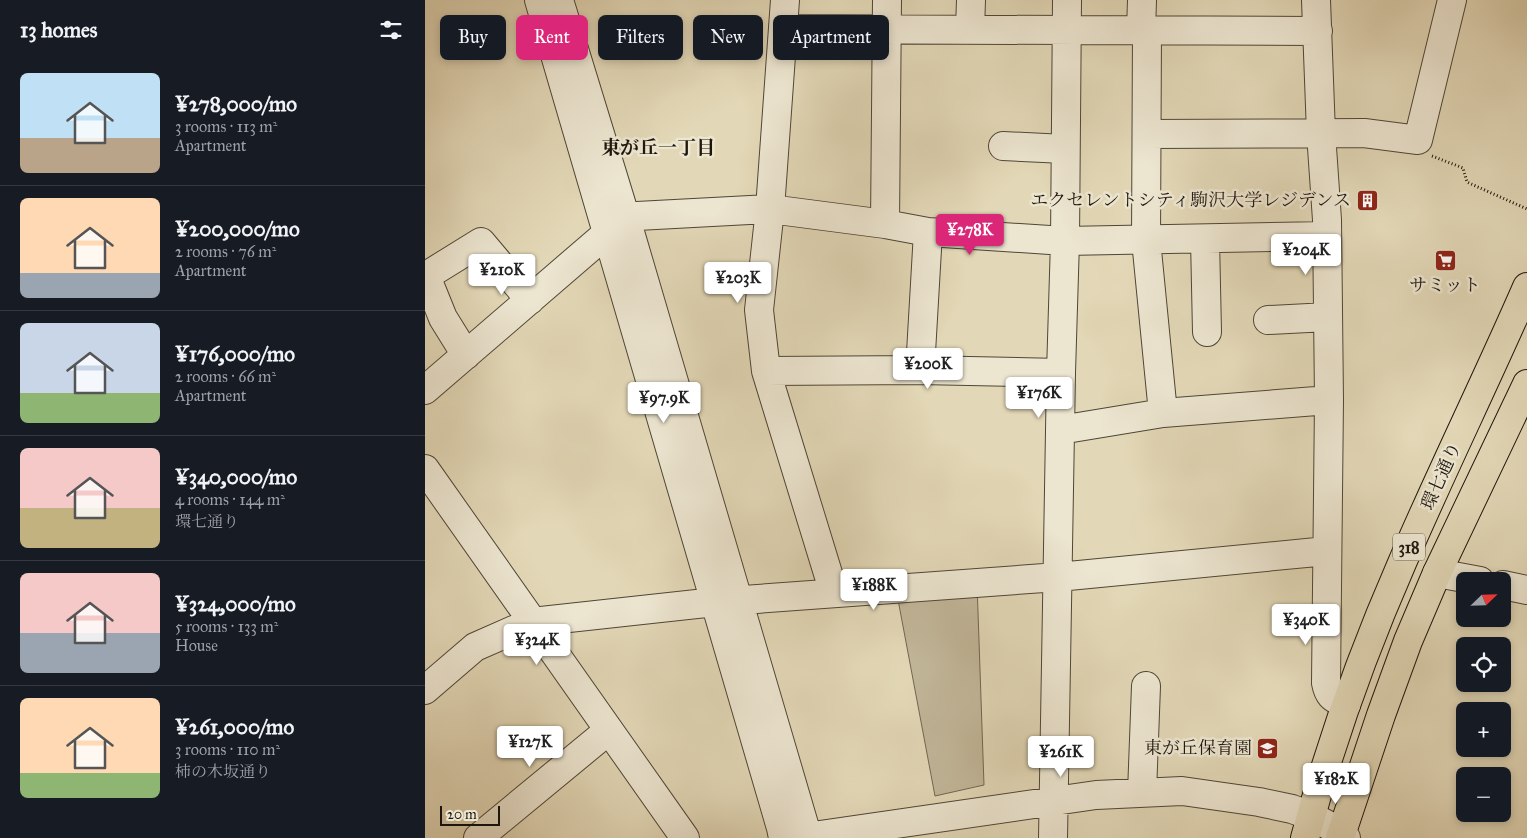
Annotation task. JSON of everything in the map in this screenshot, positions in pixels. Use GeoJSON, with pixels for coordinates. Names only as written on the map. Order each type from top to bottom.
{"type":"FeatureCollection","features":[{"type":"Feature","properties":{"kind":"main road","name":"環七通り"},"geometry":{"type":"LineString","coordinates":[[1308,827],[1347,705],[1401,564],[1527,287]]}},
{"type":"Feature","properties":{"kind":"main road","name":"318"},"geometry":{"type":"LineString","coordinates":[[1342,836],[1408,641],[1437,573],[1527,384]]}},
{"type":"Feature","properties":{"kind":"street"},"geometry":{"type":"LineString","coordinates":[[539,0],[617,228]]}},
{"type":"Feature","properties":{"kind":"street"},"geometry":{"type":"LineString","coordinates":[[559,0],[617,228],[726,601],[799,838],[1096,795],[1182,791],[1259,802],[1292,809],[1308,827],[1342,836]]}},
{"type":"Feature","properties":{"kind":"street"},"geometry":{"type":"LineString","coordinates":[[784,15],[785,0]]}},
{"type":"Feature","properties":{"kind":"street"},"geometry":{"type":"LineString","coordinates":[[887,0],[887,15]]}},
{"type":"Feature","properties":{"kind":"street"},"geometry":{"type":"LineString","coordinates":[[970,30],[971,0]]}},
{"type":"Feature","properties":{"kind":"street"},"geometry":{"type":"LineString","coordinates":[[1053,838],[1065,241],[1067,0]]}},
{"type":"Feature","properties":{"kind":"street"},"geometry":{"type":"LineString","coordinates":[[1142,0],[1147,134],[1146,240],[1163,413]]}},
{"type":"Feature","properties":{"kind":"street"},"geometry":{"type":"LineString","coordinates":[[1316,0],[1327,236],[1329,400],[1326,684],[1328,694],[1347,705]]}},
{"type":"Feature","properties":{"kind":"street"},"geometry":{"type":"LineString","coordinates":[[1147,134],[1364,133],[1418,140],[1452,0]]}},
{"type":"Feature","properties":{"kind":"street"},"geometry":{"type":"LineString","coordinates":[[889,29],[1318,31]]}},
{"type":"Feature","properties":{"kind":"street"},"geometry":{"type":"LineString","coordinates":[[782,60],[770,209],[759,310],[766,371],[833,593]]}},
{"type":"Feature","properties":{"kind":"street"},"geometry":{"type":"LineString","coordinates":[[885,224],[887,60]]}},
{"type":"Feature","properties":{"kind":"street"},"geometry":{"type":"LineString","coordinates":[[1003,146],[1065,149]]}},
{"type":"Feature","properties":{"kind":"street"},"geometry":{"type":"LineString","coordinates":[[425,390],[617,228],[637,216],[770,209],[885,224],[928,232],[1065,241],[1327,236]]}},
{"type":"Feature","properties":{"kind":"street"},"geometry":{"type":"LineString","coordinates":[[920,370],[928,232]]}},
{"type":"Feature","properties":{"kind":"street"},"geometry":{"type":"LineString","coordinates":[[1205,239],[1207,332]]}},
{"type":"Feature","properties":{"kind":"street"},"geometry":{"type":"LineString","coordinates":[[465,355],[443,318],[426,276],[481,242],[530,300]]}},
{"type":"Feature","properties":{"kind":"street"},"geometry":{"type":"LineString","coordinates":[[1268,320],[1328,317]]}},
{"type":"Feature","properties":{"kind":"street"},"geometry":{"type":"LineString","coordinates":[[766,371],[920,370],[1061,373]]}},
{"type":"Feature","properties":{"kind":"street"},"geometry":{"type":"LineString","coordinates":[[1060,430],[1163,413],[1329,400]]}},
{"type":"Feature","properties":{"kind":"street"},"geometry":{"type":"LineString","coordinates":[[425,469],[685,838]]}},
{"type":"Feature","properties":{"kind":"street"},"geometry":{"type":"LineString","coordinates":[[425,690],[475,647],[532,622],[726,601],[1058,577],[1327,551]]}},
{"type":"Feature","properties":{"kind":"street"},"geometry":{"type":"LineString","coordinates":[[1437,573],[1456,577]]}},
{"type":"Feature","properties":{"kind":"street"},"geometry":{"type":"LineString","coordinates":[[1511,587],[1527,590]]}},
{"type":"Feature","properties":{"kind":"street"},"geometry":{"type":"LineString","coordinates":[[1143,793],[1146,686]]}},
{"type":"Feature","properties":{"kind":"street"},"geometry":{"type":"LineString","coordinates":[[478,838],[609,730]]}},
{"type":"Feature","properties":{"kind":"path"},"geometry":{"type":"LineString","coordinates":[[1418,140],[1425,154],[1463,168],[1467,182],[1527,209]]}},
{"type":"Feature","properties":{"kind":"shaded area"},"geometry":{"type":"Polygon","coordinates":[[[977,583],[984,785],[935,796],[896,589],[977,583]]]}},
{"type":"Feature","properties":{"kind":"place","name":"エクセレントシティ駒沢大学レジデンス"},"geometry":{"type":"Point","coordinates":[1367,200]}},
{"type":"Feature","properties":{"kind":"place","name":"サミット"},"geometry":{"type":"Point","coordinates":[1445,260]}},
{"type":"Feature","properties":{"kind":"place","name":"東が丘保育園"},"geometry":{"type":"Point","coordinates":[1268,748]}},
{"type":"Feature","properties":{"kind":"district","name":"東が丘一丁目"},"geometry":{"type":"Point","coordinates":[658,147]}}]}
